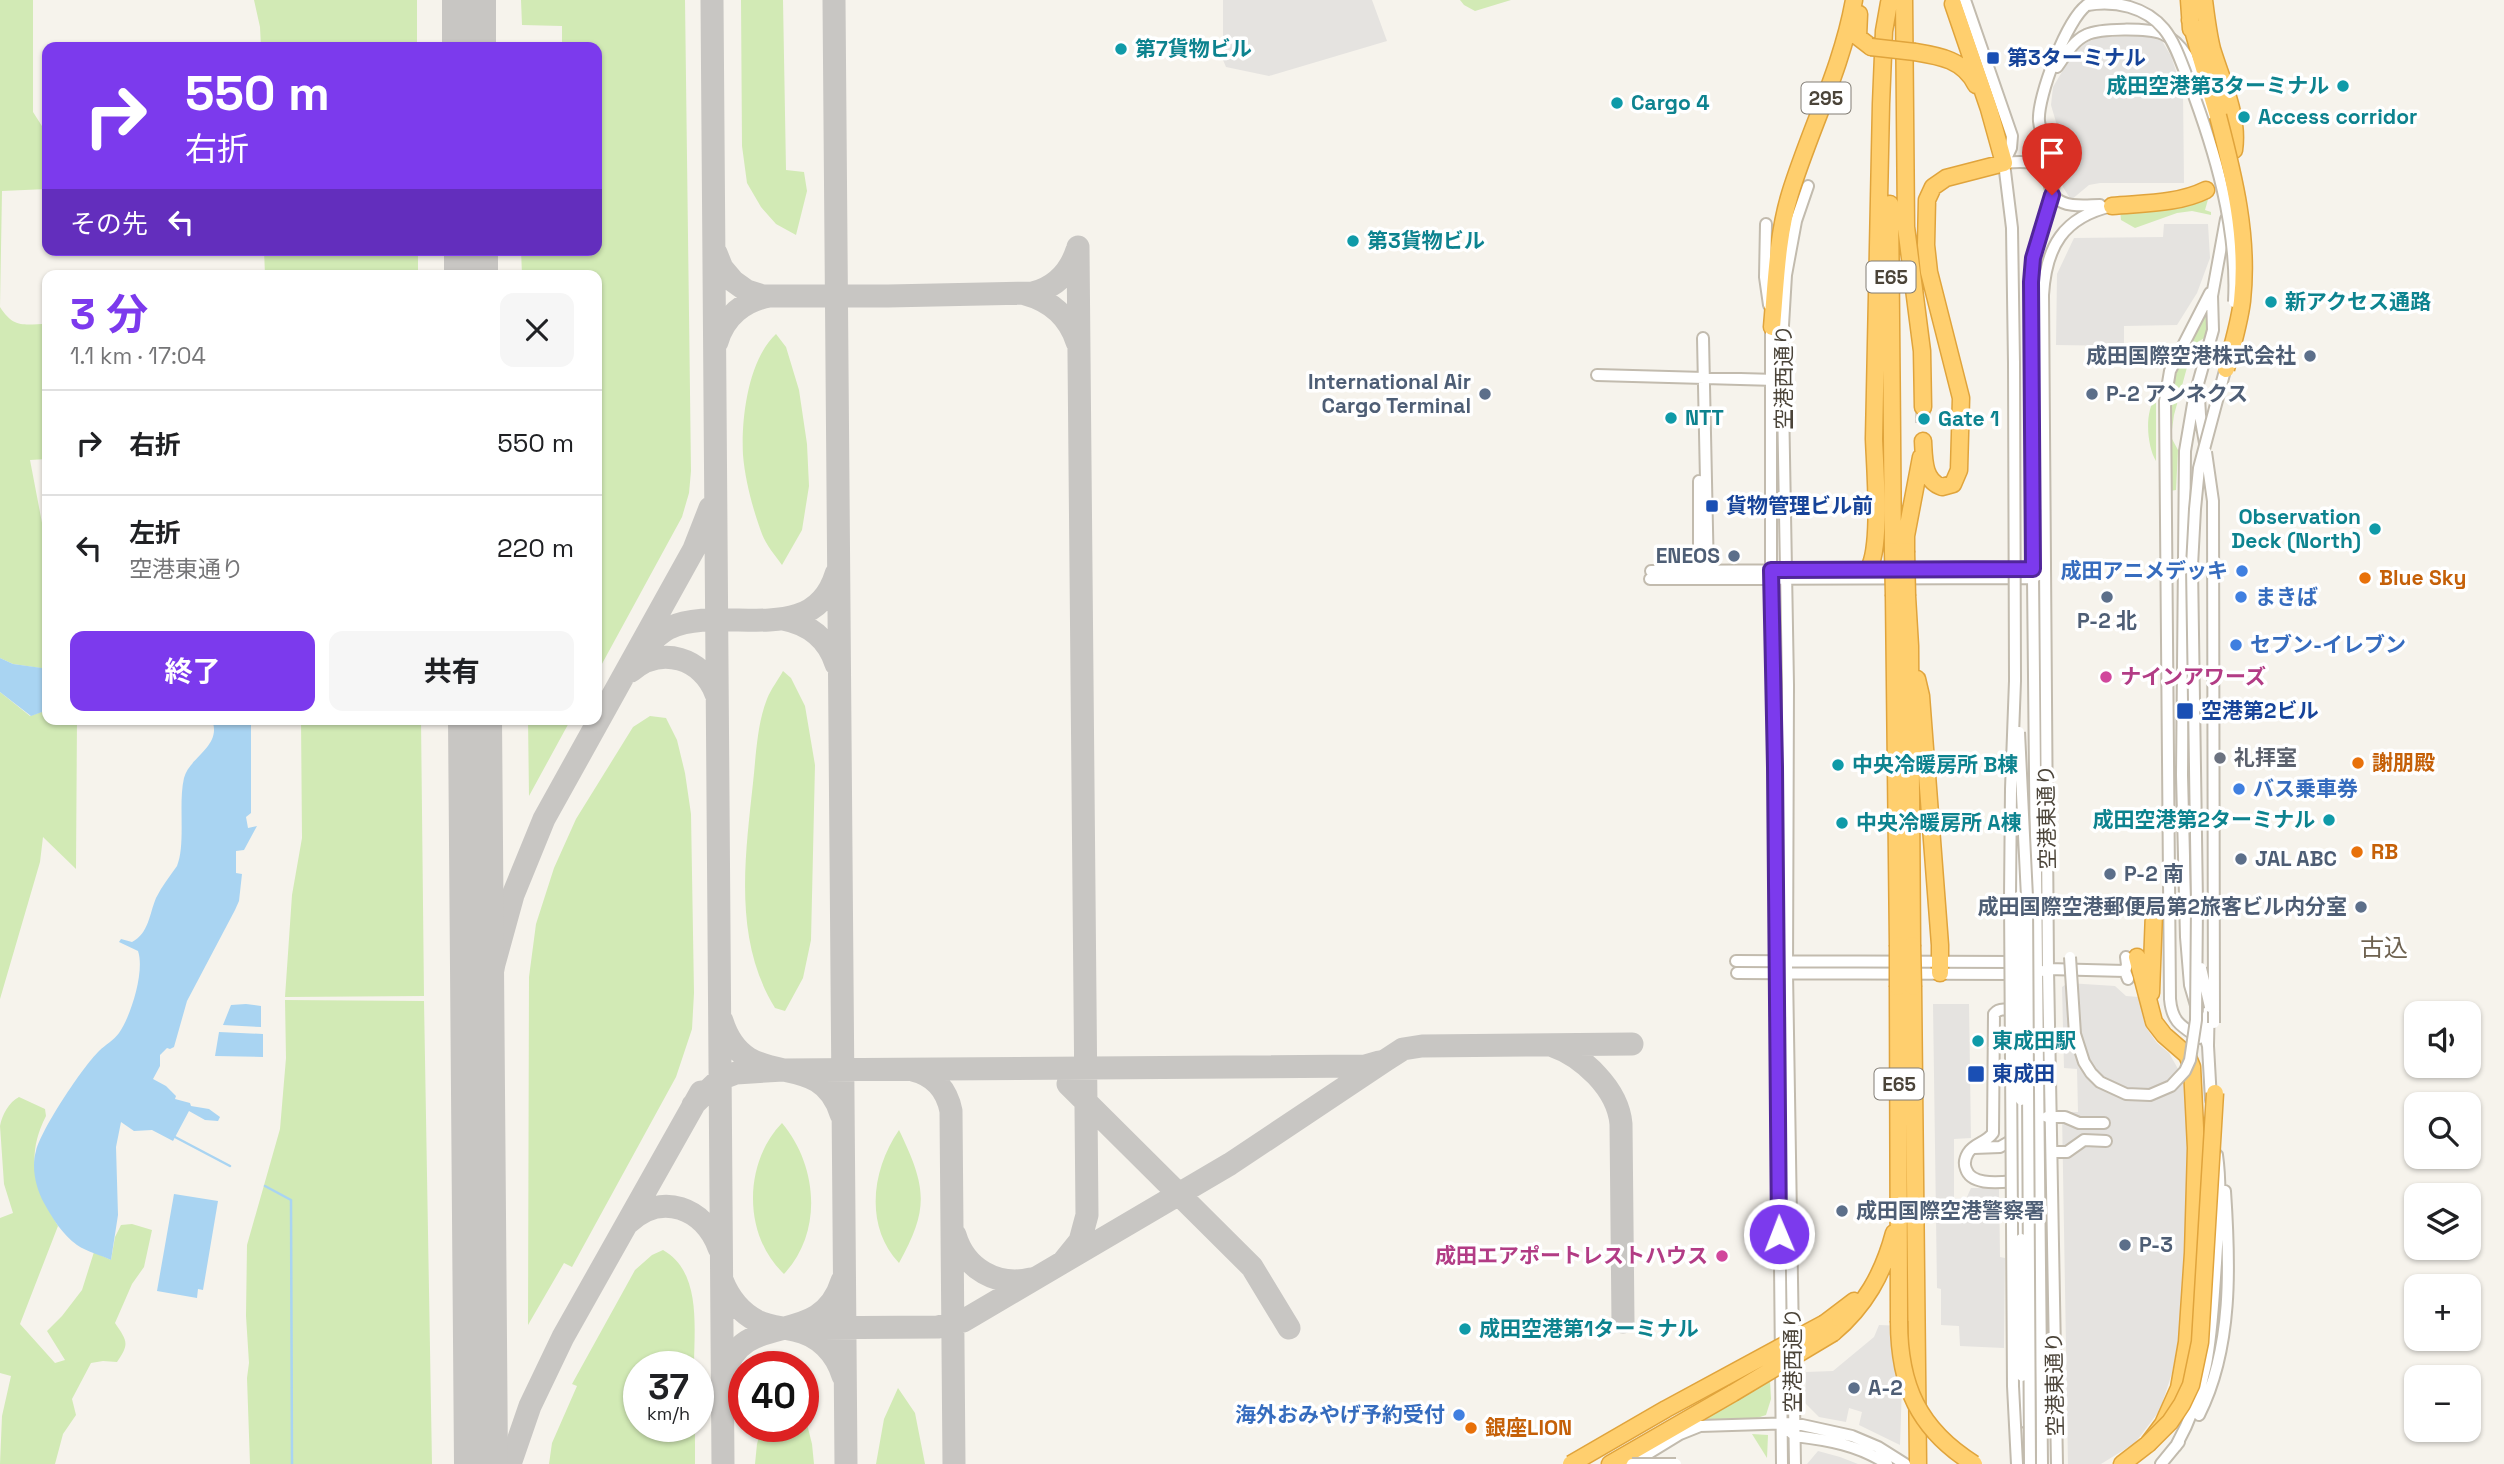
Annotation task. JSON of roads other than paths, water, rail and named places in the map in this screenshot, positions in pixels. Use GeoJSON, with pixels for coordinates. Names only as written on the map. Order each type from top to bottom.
{"type":"FeatureCollection","features":[{"type":"Feature","properties":{"kind":"highway","name":"295"},"geometry":{"type":"LineString","coordinates":[[1772,327],[1779,248],[1790,194],[1828,93],[1854,0]]}},
{"type":"Feature","properties":{"kind":"highway"},"geometry":{"type":"LineString","coordinates":[[1861,0],[1857,32],[1862,42],[1871,47],[1937,55],[1952,53],[1959,45],[1957,1]]}},
{"type":"Feature","properties":{"kind":"highway"},"geometry":{"type":"LineString","coordinates":[[2189,0],[2200,90]]}},
{"type":"Feature","properties":{"kind":"highway"},"geometry":{"type":"LineString","coordinates":[[2204,0],[2211,46],[2233,117],[2234,150]]}},
{"type":"Feature","properties":{"kind":"highway"},"geometry":{"type":"LineString","coordinates":[[1868,570],[1874,556],[1874,439],[1884,31],[1894,1]]}},
{"type":"Feature","properties":{"kind":"highway","name":"E65"},"geometry":{"type":"LineString","coordinates":[[1894,1],[1906,227],[1922,351],[1923,407]]}},
{"type":"Feature","properties":{"kind":"highway","name":"E65"},"geometry":{"type":"LineString","coordinates":[[1894,1],[1899,551],[1913,1461]]}},
{"type":"Feature","properties":{"kind":"highway"},"geometry":{"type":"LineString","coordinates":[[1957,1],[2004,163]]}},
{"type":"Feature","properties":{"kind":"highway"},"geometry":{"type":"LineString","coordinates":[[2190,20],[2236,185],[2244,254],[2244,280],[2238,323],[2226,369]]}},
{"type":"Feature","properties":{"kind":"highway"},"geometry":{"type":"LineString","coordinates":[[1937,55],[1960,65],[1974,80],[2004,163]]}},
{"type":"Feature","properties":{"kind":"highway","name":"E65"},"geometry":{"type":"LineString","coordinates":[[1899,551],[1906,536],[1923,436],[1926,467],[1931,481],[1942,487],[1953,484],[1959,470],[1960,387],[1929,272],[1926,245],[1927,200],[1933,187],[1946,178],[2004,163]]}},
{"type":"Feature","properties":{"kind":"highway"},"geometry":{"type":"LineString","coordinates":[[2112,206],[2187,198],[2207,190]]}},
{"type":"Feature","properties":{"kind":"highway","name":"E65"},"geometry":{"type":"LineString","coordinates":[[1900,596],[1910,646],[1905,945]]}},
{"type":"Feature","properties":{"kind":"highway"},"geometry":{"type":"LineString","coordinates":[[1910,646],[1921,696],[1940,967]]}},
{"type":"Feature","properties":{"kind":"highway"},"geometry":{"type":"LineString","coordinates":[[2150,1007],[2154,912]]}},
{"type":"Feature","properties":{"kind":"highway"},"geometry":{"type":"LineString","coordinates":[[2132,957],[2154,1022],[2187,1055],[2192,1067],[2196,1127],[2194,1237],[2184,1367],[2173,1405],[2148,1444]]}},
{"type":"Feature","properties":{"kind":"highway","name":"E65"},"geometry":{"type":"LineString","coordinates":[[1900,1182],[1905,987]]}},
{"type":"Feature","properties":{"kind":"highway"},"geometry":{"type":"LineString","coordinates":[[2196,1177],[2201,1130],[2213,1091]]}},
{"type":"Feature","properties":{"kind":"highway"},"geometry":{"type":"LineString","coordinates":[[2122,1464],[2170,1422],[2182,1405],[2190,1385],[2200,1342],[2213,1091]]}},
{"type":"Feature","properties":{"kind":"highway"},"geometry":{"type":"LineString","coordinates":[[1610,1464],[1733,1393],[1856,1312],[1874,1287],[1891,1243],[1900,1182]]}},
{"type":"Feature","properties":{"kind":"highway"},"geometry":{"type":"LineString","coordinates":[[1900,1182],[1899,1321],[1901,1361],[1906,1383],[1924,1420],[1957,1454],[1974,1464]]}},
{"type":"Feature","properties":{"kind":"highway"},"geometry":{"type":"LineString","coordinates":[[1571,1464],[1666,1409],[1829,1328]]}},
{"type":"Feature","properties":{"kind":"street"},"geometry":{"type":"LineString","coordinates":[[2052,195],[2054,174],[2041,134],[2039,114],[2042,94],[2056,56],[2074,20],[2087,5],[2101,1],[2115,2],[2139,9],[2164,29],[2182,64],[2216,163],[2235,261],[2234,308],[2226,369],[2199,468],[2192,566],[2195,1035],[2185,1071],[2171,1086],[2150,1095],[2126,1094],[2101,1082],[2084,1062],[2074,1026],[2070,957]]}},
{"type":"Feature","properties":{"kind":"street"},"geometry":{"type":"LineString","coordinates":[[2049,78],[2073,45],[2088,34],[2100,31],[2165,34],[2179,44],[2187,55],[2221,152],[2228,199],[2212,296],[2213,330],[2189,422],[2185,451],[2182,775],[2188,964],[2190,985],[2208,1046]]}},
{"type":"Feature","properties":{"kind":"street"},"geometry":{"type":"LineString","coordinates":[[2017,1464],[2012,1372],[2011,789],[2015,681],[2014,363],[2012,228],[2004,163],[2035,163],[2044,171],[2052,195],[2065,204],[2112,206]]}},
{"type":"Feature","properties":{"kind":"street","name":"空港西通り"},"geometry":{"type":"LineString","coordinates":[[1795,1464],[1795,1436],[1787,1424],[1781,966],[1771,575],[1777,380],[1786,275],[1796,221],[1808,186]]}},
{"type":"Feature","properties":{"kind":"street","name":"空港東通り"},"geometry":{"type":"LineString","coordinates":[[2052,195],[2033,258],[2031,282],[2033,573],[2041,969],[2051,1116],[2057,1464]]}},
{"type":"Feature","properties":{"kind":"street","name":"空港東通り"},"geometry":{"type":"LineString","coordinates":[[2042,1464],[2039,1127],[2044,573],[2042,314],[2045,273],[2053,247],[2068,227],[2088,213],[2112,206]]}},
{"type":"Feature","properties":{"kind":"street","name":"空港西通り"},"geometry":{"type":"LineString","coordinates":[[1766,224],[1765,277],[1777,380],[1786,575],[1788,685],[1781,966]]}},
{"type":"Feature","properties":{"kind":"street"},"geometry":{"type":"LineString","coordinates":[[2208,1046],[2176,1021],[2171,1012],[2170,999],[2165,401],[2170,371],[2215,281]]}},
{"type":"Feature","properties":{"kind":"street"},"geometry":{"type":"LineString","coordinates":[[1703,338],[1703,575]]}},
{"type":"Feature","properties":{"kind":"street"},"geometry":{"type":"LineString","coordinates":[[1597,375],[1777,380]]}},
{"type":"Feature","properties":{"kind":"street"},"geometry":{"type":"LineString","coordinates":[[2161,1464],[2198,1417],[2214,1379],[2225,1314],[2228,1252],[2226,1200],[2208,1046],[2211,965],[2208,468],[2197,388]]}},
{"type":"Feature","properties":{"kind":"street"},"geometry":{"type":"LineString","coordinates":[[2176,1446],[2197,1402],[2206,1367],[2219,1216],[2213,1091],[2213,501],[2205,446]]}},
{"type":"Feature","properties":{"kind":"street"},"geometry":{"type":"LineString","coordinates":[[1786,575],[1868,570],[2033,573]]}},
{"type":"Feature","properties":{"kind":"street"},"geometry":{"type":"LineString","coordinates":[[1650,575],[2044,573]]}},
{"type":"Feature","properties":{"kind":"street"},"geometry":{"type":"LineString","coordinates":[[2015,681],[2027,897],[2029,1464]]}},
{"type":"Feature","properties":{"kind":"street"},"geometry":{"type":"LineString","coordinates":[[2011,789],[2018,897],[2021,1100],[2022,1376],[2017,1464]]}},
{"type":"Feature","properties":{"kind":"street"},"geometry":{"type":"LineString","coordinates":[[2018,897],[2023,790]]}},
{"type":"Feature","properties":{"kind":"street"},"geometry":{"type":"LineString","coordinates":[[2196,933],[2202,976],[2214,1024]]}},
{"type":"Feature","properties":{"kind":"street"},"geometry":{"type":"LineString","coordinates":[[1737,967],[2041,969],[2126,975],[2127,965],[2132,957]]}},
{"type":"Feature","properties":{"kind":"street"},"geometry":{"type":"LineString","coordinates":[[1973,1148],[2000,1147],[2014,1139],[2016,1024],[2013,1013],[2006,1009],[1997,1011],[1993,1019],[1993,1133],[1989,1139],[1973,1148],[1964,1161],[1972,1178],[1979,1181],[2021,1181]]}},
{"type":"Feature","properties":{"kind":"street"},"geometry":{"type":"LineString","coordinates":[[2039,1127],[2045,1117],[2051,1116],[2065,1117],[2079,1123],[2104,1123]]}},
{"type":"Feature","properties":{"kind":"street"},"geometry":{"type":"LineString","coordinates":[[2052,1152],[2067,1152],[2084,1140],[2106,1140]]}},
{"type":"Feature","properties":{"kind":"street"},"geometry":{"type":"LineString","coordinates":[[2022,1376],[2029,1464]]}},
{"type":"Feature","properties":{"kind":"street"},"geometry":{"type":"LineString","coordinates":[[1782,1464],[1787,1424]]}},
{"type":"Feature","properties":{"kind":"street"},"geometry":{"type":"LineString","coordinates":[[1631,1464],[1680,1434],[1700,1426],[1787,1424],[1838,1431],[1913,1461]]}},
{"type":"Feature","properties":{"kind":"street"},"geometry":{"type":"LineString","coordinates":[[1795,1436],[1844,1444],[1863,1450],[1887,1464]]}},
{"type":"Feature","properties":{"kind":"street"},"geometry":{"type":"LineString","coordinates":[[1631,1464],[1676,1464]]}},
{"type":"Feature","properties":{"kind":"water"},"geometry":{"type":"Polygon","coordinates":[[[0,658],[13,664],[42,668],[42,712],[31,716],[0,692],[0,658]]]}},
{"type":"Feature","properties":{"kind":"water"},"geometry":{"type":"Polygon","coordinates":[[[213,725],[251,725],[251,813],[246,817],[248,828],[257,826],[244,850],[236,851],[236,873],[242,874],[239,901],[187,1001],[174,1047],[167,1048],[160,1055],[160,1066],[153,1079],[166,1086],[176,1096],[175,1099],[190,1103],[191,1106],[209,1109],[220,1117],[218,1121],[205,1120],[189,1111],[173,1141],[152,1130],[134,1131],[121,1122],[116,1147],[118,1215],[111,1260],[77,1245],[58,1226],[44,1203],[35,1178],[36,1151],[63,1099],[92,1059],[119,1033],[128,1016],[136,993],[140,960],[138,951],[119,942],[121,939],[132,942],[142,934],[156,898],[177,866],[181,846],[184,778],[208,746],[214,731],[213,725]]]}},
{"type":"Feature","properties":{"kind":"water"},"geometry":{"type":"Polygon","coordinates":[[[231,1005],[261,1006],[261,1027],[223,1025],[231,1005]]]}},
{"type":"Feature","properties":{"kind":"water"},"geometry":{"type":"Polygon","coordinates":[[[219,1032],[263,1034],[263,1057],[215,1056],[219,1032]]]}},
{"type":"Feature","properties":{"kind":"water"},"geometry":{"type":"Polygon","coordinates":[[[174,1194],[218,1201],[203,1290],[198,1289],[197,1298],[157,1291],[174,1194]]]}},
{"type":"Feature","properties":{"kind":"waterway"},"geometry":{"type":"LineString","coordinates":[[175,1137],[230,1166]]}},
{"type":"Feature","properties":{"kind":"waterway"},"geometry":{"type":"LineString","coordinates":[[265,1186],[291,1200],[292,1464]]}},
{"type":"Feature","properties":{"kind":"tunnel"},"geometry":{"type":"LineString","coordinates":[[1923,407],[1923,430]]}},
{"type":"Feature","properties":{"kind":"place","name":"第7貨物ビル"},"geometry":{"type":"Point","coordinates":[1121,49]}},
{"type":"Feature","properties":{"kind":"place","name":"第3ターミナル"},"geometry":{"type":"Point","coordinates":[1993,58]}},
{"type":"Feature","properties":{"kind":"place","name":"成田空港第3ターミナル"},"geometry":{"type":"Point","coordinates":[2343,86]}},
{"type":"Feature","properties":{"kind":"place","name":"Cargo 4"},"geometry":{"type":"Point","coordinates":[1617,103]}},
{"type":"Feature","properties":{"kind":"place","name":"Access corridor"},"geometry":{"type":"Point","coordinates":[2244,117]}},
{"type":"Feature","properties":{"kind":"place","name":"第3貨物ビル"},"geometry":{"type":"Point","coordinates":[1353,241]}},
{"type":"Feature","properties":{"kind":"place","name":"新アクセス通路"},"geometry":{"type":"Point","coordinates":[2271,302]}},
{"type":"Feature","properties":{"kind":"place","name":"成田国際空港株式会社"},"geometry":{"type":"Point","coordinates":[2310,356]}},
{"type":"Feature","properties":{"kind":"place","name":"International Air Cargo Terminal"},"geometry":{"type":"Point","coordinates":[1485,394]}},
{"type":"Feature","properties":{"kind":"place","name":"P-2 アンネクス"},"geometry":{"type":"Point","coordinates":[2092,394]}},
{"type":"Feature","properties":{"kind":"place","name":"NTT"},"geometry":{"type":"Point","coordinates":[1671,418]}},
{"type":"Feature","properties":{"kind":"place","name":"Gate 1"},"geometry":{"type":"Point","coordinates":[1924,419]}},
{"type":"Feature","properties":{"kind":"place","name":"貨物管理ビル前"},"geometry":{"type":"Point","coordinates":[1712,506]}},
{"type":"Feature","properties":{"kind":"place","name":"Observation Deck (North)"},"geometry":{"type":"Point","coordinates":[2375,529]}},
{"type":"Feature","properties":{"kind":"place","name":"ENEOS"},"geometry":{"type":"Point","coordinates":[1734,556]}},
{"type":"Feature","properties":{"kind":"place","name":"成田アニメデッキ"},"geometry":{"type":"Point","coordinates":[2242,571]}},
{"type":"Feature","properties":{"kind":"place","name":"Blue Sky"},"geometry":{"type":"Point","coordinates":[2365,578]}},
{"type":"Feature","properties":{"kind":"place","name":"P-2 北"},"geometry":{"type":"Point","coordinates":[2107,597]}},
{"type":"Feature","properties":{"kind":"place","name":"まきば"},"geometry":{"type":"Point","coordinates":[2241,597]}},
{"type":"Feature","properties":{"kind":"place","name":"セブン-イレブン"},"geometry":{"type":"Point","coordinates":[2236,645]}},
{"type":"Feature","properties":{"kind":"place","name":"ナインアワーズ"},"geometry":{"type":"Point","coordinates":[2106,677]}},
{"type":"Feature","properties":{"kind":"place","name":"空港第2ビル"},"geometry":{"type":"Point","coordinates":[2185,711]}},
{"type":"Feature","properties":{"kind":"place","name":"礼拝室"},"geometry":{"type":"Point","coordinates":[2220,758]}},
{"type":"Feature","properties":{"kind":"place","name":"謝朋殿"},"geometry":{"type":"Point","coordinates":[2358,763]}},
{"type":"Feature","properties":{"kind":"place","name":"中央冷暖房所 B棟"},"geometry":{"type":"Point","coordinates":[1838,765]}},
{"type":"Feature","properties":{"kind":"place","name":"バス乗車券"},"geometry":{"type":"Point","coordinates":[2239,789]}},
{"type":"Feature","properties":{"kind":"place","name":"成田空港第2ターミナル"},"geometry":{"type":"Point","coordinates":[2329,820]}},
{"type":"Feature","properties":{"kind":"place","name":"中央冷暖房所 A棟"},"geometry":{"type":"Point","coordinates":[1842,823]}},
{"type":"Feature","properties":{"kind":"place","name":"RB"},"geometry":{"type":"Point","coordinates":[2357,852]}},
{"type":"Feature","properties":{"kind":"place","name":"JAL ABC"},"geometry":{"type":"Point","coordinates":[2241,859]}},
{"type":"Feature","properties":{"kind":"place","name":"P-2 南"},"geometry":{"type":"Point","coordinates":[2110,874]}},
{"type":"Feature","properties":{"kind":"place","name":"成田国際空港郵便局第2旅客ビル内分室"},"geometry":{"type":"Point","coordinates":[2361,907]}},
{"type":"Feature","properties":{"kind":"place","name":"東成田駅"},"geometry":{"type":"Point","coordinates":[1978,1041]}},
{"type":"Feature","properties":{"kind":"place","name":"東成田"},"geometry":{"type":"Point","coordinates":[1976,1074]}},
{"type":"Feature","properties":{"kind":"place","name":"成田国際空港警察署"},"geometry":{"type":"Point","coordinates":[1842,1211]}},
{"type":"Feature","properties":{"kind":"place","name":"P-3"},"geometry":{"type":"Point","coordinates":[2125,1245]}},
{"type":"Feature","properties":{"kind":"place","name":"成田エアポートレストハウス"},"geometry":{"type":"Point","coordinates":[1722,1256]}},
{"type":"Feature","properties":{"kind":"place","name":"成田空港第1ターミナル"},"geometry":{"type":"Point","coordinates":[1465,1329]}},
{"type":"Feature","properties":{"kind":"place","name":"A-2"},"geometry":{"type":"Point","coordinates":[1854,1388]}},
{"type":"Feature","properties":{"kind":"place","name":"海外おみやげ予約受付"},"geometry":{"type":"Point","coordinates":[1459,1415]}},
{"type":"Feature","properties":{"kind":"place","name":"銀座LION"},"geometry":{"type":"Point","coordinates":[1471,1428]}},
{"type":"Feature","properties":{"kind":"district","name":"古込"},"geometry":{"type":"Point","coordinates":[2384,948]}}]}
